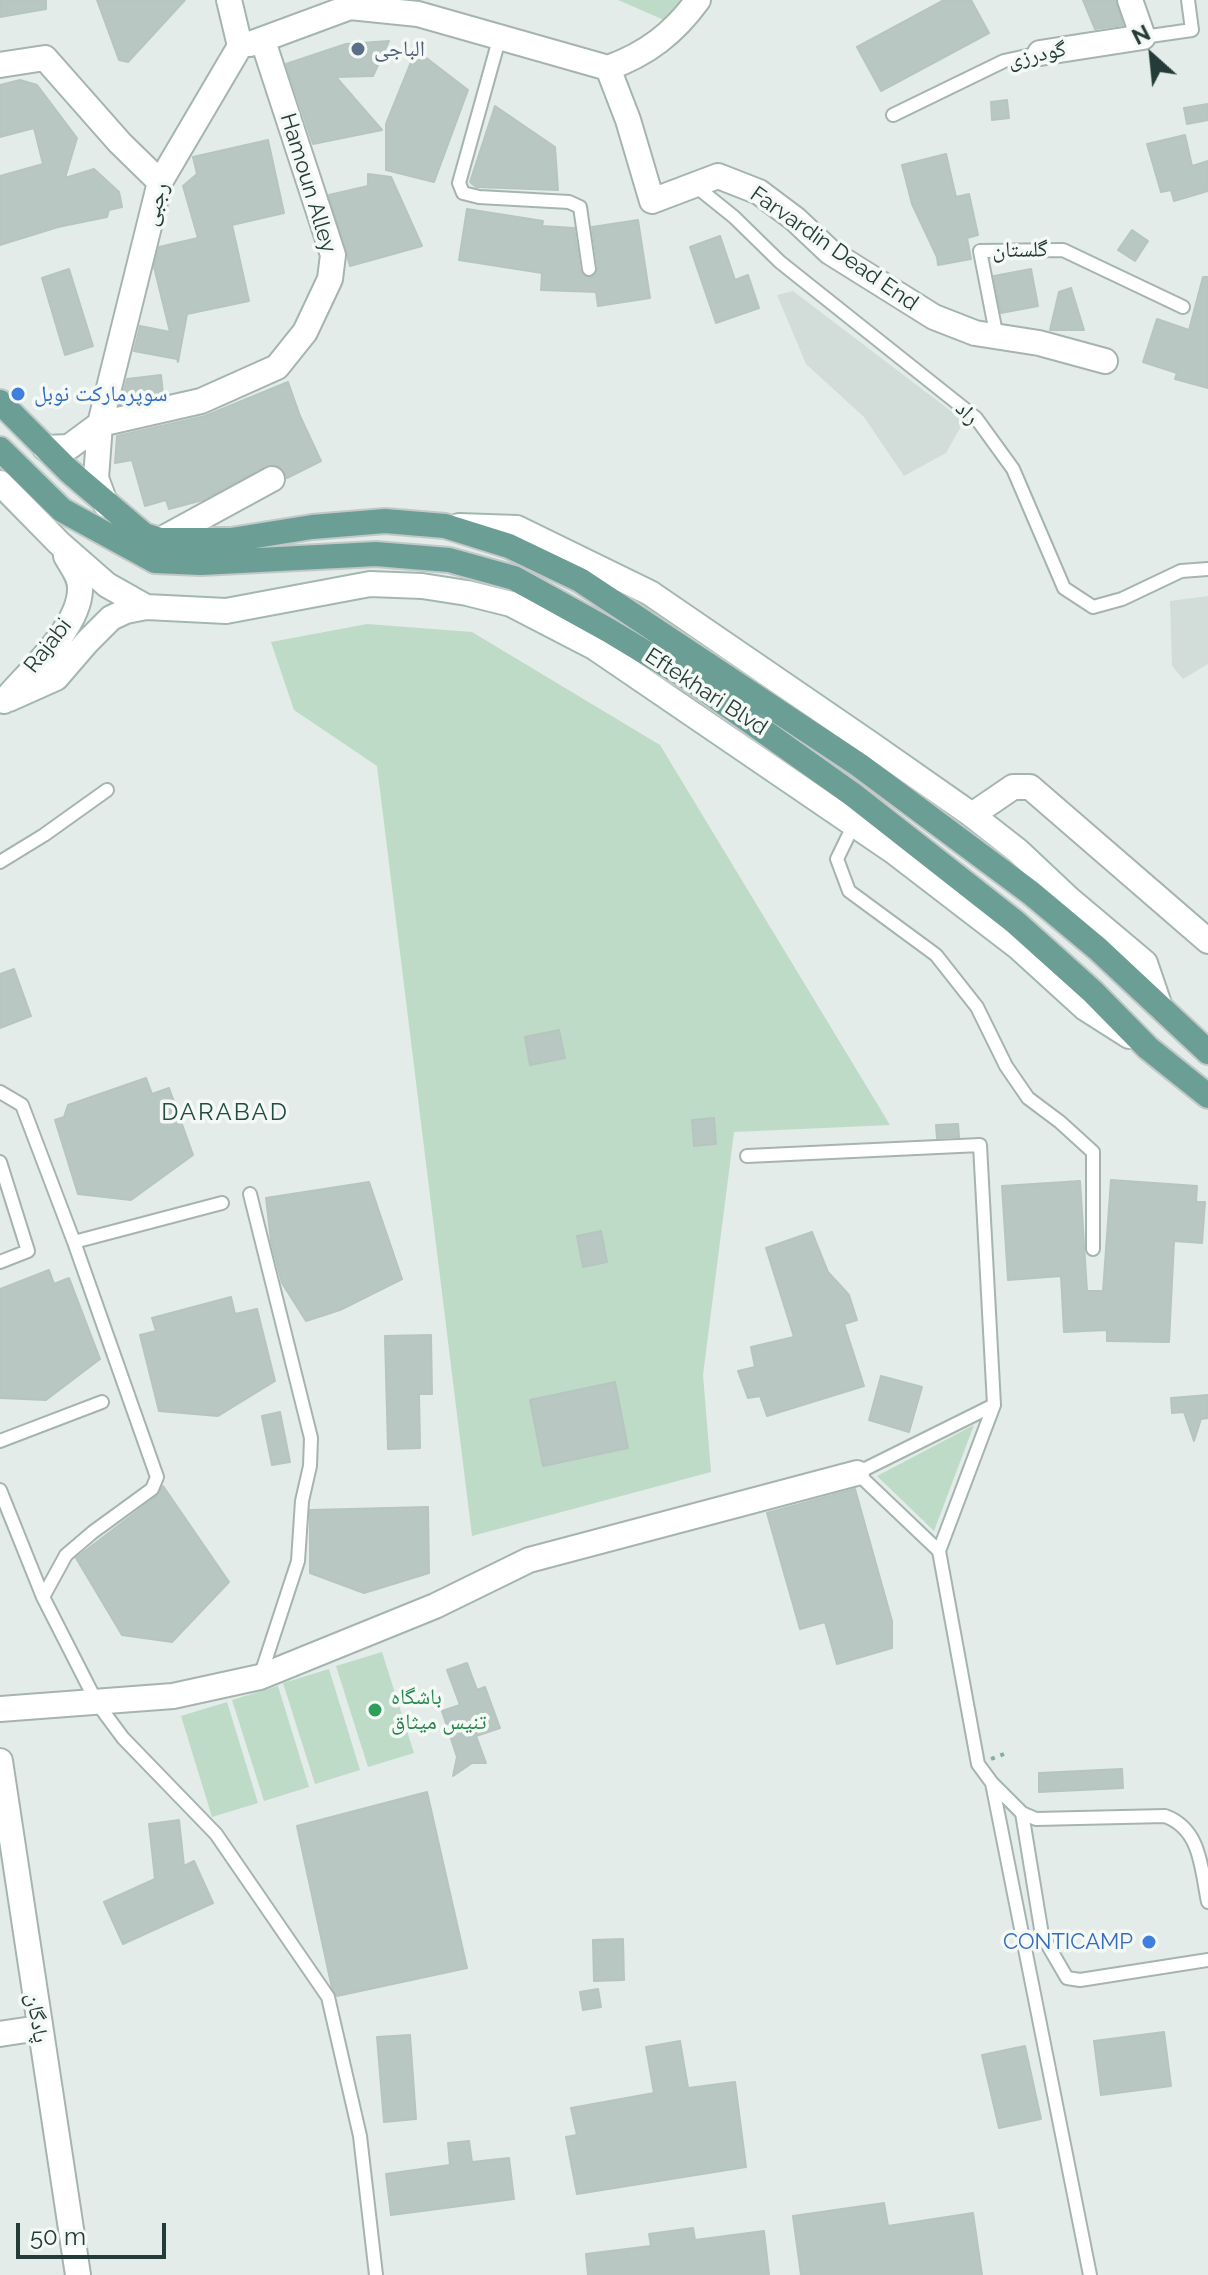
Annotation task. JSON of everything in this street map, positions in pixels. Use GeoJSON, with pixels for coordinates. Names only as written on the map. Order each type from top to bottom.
{"type":"FeatureCollection","features":[{"type":"Feature","properties":{"kind":"main road","name":"Eftekhari Blvd"},"geometry":{"type":"LineString","coordinates":[[0,402],[106,505],[144,535],[160,540],[231,540],[312,527],[385,521],[445,526],[509,546],[580,580],[859,765],[1031,893],[1098,949],[1208,1052]]}},
{"type":"Feature","properties":{"kind":"main road"},"geometry":{"type":"LineString","coordinates":[[0,449],[62,510],[155,561],[201,563],[376,554],[449,560],[514,578],[693,681],[778,739],[1015,922],[1074,974],[1148,1048],[1208,1096]]}},
{"type":"Feature","properties":{"kind":"main road"},"geometry":{"type":"LineString","coordinates":[[1074,974],[1087,971],[1098,962],[1098,949]]}},
{"type":"Feature","properties":{"kind":"main road"},"geometry":{"type":"LineString","coordinates":[[1186,1079],[1208,1109]]}},
{"type":"Feature","properties":{"kind":"street"},"geometry":{"type":"LineString","coordinates":[[229,0],[252,43],[350,7],[418,14],[608,68],[635,59],[672,33],[698,0]]}},
{"type":"Feature","properties":{"kind":"street"},"geometry":{"type":"LineString","coordinates":[[1130,0],[1143,37]]}},
{"type":"Feature","properties":{"kind":"street","name":"گودرزی"},"geometry":{"type":"LineString","coordinates":[[1040,53],[1143,37]]}},
{"type":"Feature","properties":{"kind":"street","name":"رجبی"},"geometry":{"type":"LineString","coordinates":[[106,505],[96,478],[100,424],[160,182],[252,43]]}},
{"type":"Feature","properties":{"kind":"street","name":"Hamoun Alley"},"geometry":{"type":"LineString","coordinates":[[100,424],[201,401],[277,367],[305,332],[330,279],[333,255],[252,43]]}},
{"type":"Feature","properties":{"kind":"street"},"geometry":{"type":"LineString","coordinates":[[0,65],[45,58],[120,143],[160,182]]}},
{"type":"Feature","properties":{"kind":"street","name":"Farvardin Dead End"},"geometry":{"type":"LineString","coordinates":[[608,68],[628,120],[652,201],[718,176],[759,192],[795,219],[830,252],[934,317],[975,333],[1039,343],[1105,361]]}},
{"type":"Feature","properties":{"kind":"street"},"geometry":{"type":"LineString","coordinates":[[45,448],[69,447],[100,424]]}},
{"type":"Feature","properties":{"kind":"street"},"geometry":{"type":"LineString","coordinates":[[160,540],[272,479]]}},
{"type":"Feature","properties":{"kind":"street"},"geometry":{"type":"LineString","coordinates":[[0,483],[59,543],[107,585],[146,607],[226,611],[370,584],[422,586],[511,604],[594,647],[854,824],[1018,947],[1085,1008],[1148,1048]]}},
{"type":"Feature","properties":{"kind":"street"},"geometry":{"type":"LineString","coordinates":[[445,526],[517,528],[650,593],[972,815],[1018,851],[1145,963],[1160,1007]]}},
{"type":"Feature","properties":{"kind":"street","name":"Rajabi"},"geometry":{"type":"LineString","coordinates":[[2,702],[59,637],[76,609],[79,577],[59,543]]}},
{"type":"Feature","properties":{"kind":"street","name":"Rajabi"},"geometry":{"type":"LineString","coordinates":[[2,702],[56,678],[111,618],[146,607]]}},
{"type":"Feature","properties":{"kind":"street"},"geometry":{"type":"LineString","coordinates":[[972,815],[1013,787],[1030,787],[1208,941]]}},
{"type":"Feature","properties":{"kind":"street"},"geometry":{"type":"LineString","coordinates":[[0,1709],[173,1696],[260,1677],[435,1606],[529,1560],[857,1473]]}},
{"type":"Feature","properties":{"kind":"street","name":"پادگان"},"geometry":{"type":"LineString","coordinates":[[0,1761],[78,2275]]}},
{"type":"Feature","properties":{"kind":"street"},"geometry":{"type":"LineString","coordinates":[[0,2034],[39,2028]]}},
{"type":"Feature","properties":{"kind":"lane","name":"گودرزی"},"geometry":{"type":"LineString","coordinates":[[1143,37],[1192,30],[1188,0]]}},
{"type":"Feature","properties":{"kind":"lane"},"geometry":{"type":"LineString","coordinates":[[500,36],[459,183],[463,193],[479,197],[569,202],[580,207],[589,269]]}},
{"type":"Feature","properties":{"kind":"lane","name":"گودرزی"},"geometry":{"type":"LineString","coordinates":[[893,115],[1004,61],[1040,53]]}},
{"type":"Feature","properties":{"kind":"lane","name":"راد"},"geometry":{"type":"LineString","coordinates":[[692,184],[734,217],[780,262],[976,418],[1013,469],[1064,588],[1093,607],[1122,599],[1181,571],[1208,569]]}},
{"type":"Feature","properties":{"kind":"lane","name":"گلستان"},"geometry":{"type":"LineString","coordinates":[[997,338],[980,251],[1063,250],[1183,307]]}},
{"type":"Feature","properties":{"kind":"lane"},"geometry":{"type":"LineString","coordinates":[[0,862],[107,790]]}},
{"type":"Feature","properties":{"kind":"lane"},"geometry":{"type":"LineString","coordinates":[[854,824],[837,859],[849,891],[936,955],[977,1007],[1006,1066],[1028,1098],[1093,1152],[1093,1249]]}},
{"type":"Feature","properties":{"kind":"lane"},"geometry":{"type":"LineString","coordinates":[[0,1092],[22,1105],[157,1477],[156,1484],[66,1555],[43,1597]]}},
{"type":"Feature","properties":{"kind":"lane"},"geometry":{"type":"LineString","coordinates":[[747,1156],[980,1145],[994,1405],[939,1551],[978,1764],[1022,1813],[1036,1819],[1165,1816],[1178,1820],[1188,1829],[1197,1845],[1208,1902]]}},
{"type":"Feature","properties":{"kind":"lane"},"geometry":{"type":"LineString","coordinates":[[0,1162],[28,1251],[0,1262]]}},
{"type":"Feature","properties":{"kind":"lane"},"geometry":{"type":"LineString","coordinates":[[250,1194],[311,1438],[298,1561],[260,1677]]}},
{"type":"Feature","properties":{"kind":"lane"},"geometry":{"type":"LineString","coordinates":[[74,1242],[222,1203]]}},
{"type":"Feature","properties":{"kind":"lane"},"geometry":{"type":"LineString","coordinates":[[0,1441],[102,1402]]}},
{"type":"Feature","properties":{"kind":"lane"},"geometry":{"type":"LineString","coordinates":[[939,1551],[857,1473],[994,1405]]}},
{"type":"Feature","properties":{"kind":"lane"},"geometry":{"type":"LineString","coordinates":[[0,1490],[43,1597],[97,1703],[123,1738],[216,1834],[328,1997],[360,2136],[376,2275]]}},
{"type":"Feature","properties":{"kind":"lane"},"geometry":{"type":"LineString","coordinates":[[992,1783],[1090,2275]]}},
{"type":"Feature","properties":{"kind":"lane"},"geometry":{"type":"LineString","coordinates":[[1022,1813],[1042,1935],[1067,1978],[1080,1980],[1208,1960]]}},
{"type":"Feature","properties":{"kind":"shaded area"},"geometry":{"type":"Polygon","coordinates":[[[793,291],[964,421],[946,453],[904,476],[864,417],[806,364],[777,295],[793,291]]]}},
{"type":"Feature","properties":{"kind":"shaded area"},"geometry":{"type":"Polygon","coordinates":[[[1208,596],[1208,664],[1183,679],[1172,666],[1170,601],[1208,596]]]}},
{"type":"Feature","properties":{"kind":"green space"},"geometry":{"type":"Polygon","coordinates":[[[618,0],[682,0],[664,20],[618,0]]]}},
{"type":"Feature","properties":{"kind":"green space"},"geometry":{"type":"Polygon","coordinates":[[[367,624],[472,632],[660,745],[890,1125],[734,1132],[703,1375],[711,1472],[472,1536],[377,766],[294,710],[271,642],[367,624]]]}},
{"type":"Feature","properties":{"kind":"green space"},"geometry":{"type":"Polygon","coordinates":[[[974,1425],[934,1531],[877,1476],[974,1425]]]}},
{"type":"Feature","properties":{"kind":"green space","name":"باشگاه تنيس ميثاق"},"geometry":{"type":"Polygon","coordinates":[[[382,1652],[414,1753],[368,1767],[336,1666],[382,1652]]]}},
{"type":"Feature","properties":{"kind":"green space"},"geometry":{"type":"Polygon","coordinates":[[[329,1669],[360,1770],[315,1784],[283,1683],[329,1669]]]}},
{"type":"Feature","properties":{"kind":"green space"},"geometry":{"type":"Polygon","coordinates":[[[278,1686],[309,1787],[264,1801],[232,1700],[278,1686]]]}},
{"type":"Feature","properties":{"kind":"green space"},"geometry":{"type":"Polygon","coordinates":[[[227,1702],[258,1803],[212,1817],[181,1716],[227,1702]]]}},
{"type":"Feature","properties":{"kind":"building"},"geometry":{"type":"Polygon","coordinates":[[[0,0],[46,0],[46,9],[0,17],[0,0]]]}},
{"type":"Feature","properties":{"kind":"building"},"geometry":{"type":"Polygon","coordinates":[[[97,0],[185,0],[128,62],[119,60],[97,0]]]}},
{"type":"Feature","properties":{"kind":"building"},"geometry":{"type":"Polygon","coordinates":[[[944,0],[971,0],[989,33],[881,91],[857,47],[944,0]]]}},
{"type":"Feature","properties":{"kind":"building"},"geometry":{"type":"Polygon","coordinates":[[[1083,0],[1115,0],[1123,25],[1095,29],[1083,0]]]}},
{"type":"Feature","properties":{"kind":"building"},"geometry":{"type":"Polygon","coordinates":[[[389,41],[373,76],[336,77],[382,130],[313,144],[286,64],[346,44],[389,41]]]}},
{"type":"Feature","properties":{"kind":"building"},"geometry":{"type":"Polygon","coordinates":[[[416,50],[468,90],[434,182],[386,170],[386,124],[416,50]]]}},
{"type":"Feature","properties":{"kind":"building"},"geometry":{"type":"Polygon","coordinates":[[[20,80],[37,85],[77,138],[65,178],[94,169],[119,192],[122,207],[109,210],[107,217],[58,227],[0,245],[0,176],[43,164],[34,128],[0,137],[0,85],[20,80]]]}},
{"type":"Feature","properties":{"kind":"building"},"geometry":{"type":"Polygon","coordinates":[[[1007,100],[1009,118],[992,120],[991,102],[1007,100]]]}},
{"type":"Feature","properties":{"kind":"building"},"geometry":{"type":"Polygon","coordinates":[[[1208,104],[1208,120],[1187,124],[1184,108],[1208,104]]]}},
{"type":"Feature","properties":{"kind":"building"},"geometry":{"type":"Polygon","coordinates":[[[495,106],[555,147],[558,190],[476,187],[470,182],[495,106]]]}},
{"type":"Feature","properties":{"kind":"building"},"geometry":{"type":"Polygon","coordinates":[[[1185,135],[1192,166],[1208,161],[1208,191],[1174,201],[1171,190],[1161,192],[1147,144],[1185,135]]]}},
{"type":"Feature","properties":{"kind":"building"},"geometry":{"type":"Polygon","coordinates":[[[268,140],[284,213],[232,225],[249,301],[187,314],[178,362],[177,359],[134,351],[140,326],[170,332],[154,267],[159,247],[198,238],[183,186],[197,174],[193,157],[268,140]]]}},
{"type":"Feature","properties":{"kind":"building"},"geometry":{"type":"Polygon","coordinates":[[[946,154],[956,197],[969,194],[978,235],[967,238],[971,259],[938,265],[912,204],[902,165],[946,154]]]}},
{"type":"Feature","properties":{"kind":"building"},"geometry":{"type":"Polygon","coordinates":[[[368,174],[391,177],[422,246],[350,266],[329,195],[368,186],[368,174]]]}},
{"type":"Feature","properties":{"kind":"building"},"geometry":{"type":"Polygon","coordinates":[[[467,209],[543,221],[542,226],[574,228],[580,271],[590,278],[595,276],[598,268],[592,227],[638,220],[650,298],[598,306],[596,292],[541,290],[542,273],[459,260],[467,209]]]}},
{"type":"Feature","properties":{"kind":"building"},"geometry":{"type":"Polygon","coordinates":[[[1132,230],[1148,241],[1135,261],[1118,250],[1132,230]]]}},
{"type":"Feature","properties":{"kind":"building"},"geometry":{"type":"Polygon","coordinates":[[[720,236],[735,280],[748,275],[759,308],[716,323],[690,247],[720,236]]]}},
{"type":"Feature","properties":{"kind":"building"},"geometry":{"type":"Polygon","coordinates":[[[69,269],[93,346],[65,355],[42,278],[69,269]]]}},
{"type":"Feature","properties":{"kind":"building"},"geometry":{"type":"Polygon","coordinates":[[[1031,269],[1038,306],[1001,313],[994,276],[1031,269]]]}},
{"type":"Feature","properties":{"kind":"building"},"geometry":{"type":"Polygon","coordinates":[[[1203,277],[1208,277],[1208,388],[1175,379],[1177,373],[1143,362],[1157,319],[1189,330],[1203,277]]]}},
{"type":"Feature","properties":{"kind":"building"},"geometry":{"type":"Polygon","coordinates":[[[1071,288],[1084,330],[1050,330],[1059,292],[1071,288]]]}},
{"type":"Feature","properties":{"kind":"building"},"geometry":{"type":"Polygon","coordinates":[[[161,375],[163,394],[120,404],[127,379],[161,375]]]}},
{"type":"Feature","properties":{"kind":"building"},"geometry":{"type":"Polygon","coordinates":[[[288,382],[321,461],[287,478],[279,466],[266,466],[203,500],[169,509],[166,500],[145,506],[132,460],[115,463],[117,436],[205,416],[288,382]]]}},
{"type":"Feature","properties":{"kind":"building"},"geometry":{"type":"Polygon","coordinates":[[[14,969],[31,1016],[0,1028],[0,974],[14,969]]]}},
{"type":"Feature","properties":{"kind":"building"},"geometry":{"type":"Polygon","coordinates":[[[559,1030],[565,1058],[530,1065],[525,1037],[559,1030]]]}},
{"type":"Feature","properties":{"kind":"building"},"geometry":{"type":"Polygon","coordinates":[[[146,1078],[152,1094],[169,1088],[193,1155],[131,1200],[78,1194],[55,1120],[64,1117],[68,1105],[146,1078]]]}},
{"type":"Feature","properties":{"kind":"building"},"geometry":{"type":"Polygon","coordinates":[[[714,1118],[716,1144],[694,1146],[692,1120],[714,1118]]]}},
{"type":"Feature","properties":{"kind":"building"},"geometry":{"type":"Polygon","coordinates":[[[958,1124],[959,1137],[937,1138],[936,1125],[958,1124]]]}},
{"type":"Feature","properties":{"kind":"building"},"geometry":{"type":"Polygon","coordinates":[[[1111,1180],[1197,1186],[1196,1202],[1205,1202],[1202,1243],[1174,1241],[1169,1342],[1107,1341],[1107,1330],[1064,1332],[1061,1276],[1008,1280],[1002,1186],[1080,1181],[1087,1291],[1103,1291],[1111,1180]]]}},
{"type":"Feature","properties":{"kind":"building"},"geometry":{"type":"Polygon","coordinates":[[[369,1182],[402,1279],[340,1310],[306,1321],[282,1283],[271,1241],[266,1198],[369,1182]]]}},
{"type":"Feature","properties":{"kind":"building"},"geometry":{"type":"Polygon","coordinates":[[[601,1231],[607,1262],[583,1267],[577,1236],[601,1231]]]}},
{"type":"Feature","properties":{"kind":"building"},"geometry":{"type":"Polygon","coordinates":[[[812,1232],[828,1272],[849,1295],[857,1320],[844,1324],[864,1386],[767,1416],[760,1396],[748,1398],[738,1371],[755,1367],[751,1347],[794,1337],[766,1248],[812,1232]]]}},
{"type":"Feature","properties":{"kind":"building"},"geometry":{"type":"Polygon","coordinates":[[[49,1270],[54,1284],[69,1278],[100,1359],[46,1400],[0,1398],[0,1289],[49,1270]]]}},
{"type":"Feature","properties":{"kind":"building"},"geometry":{"type":"Polygon","coordinates":[[[231,1297],[235,1314],[257,1309],[275,1381],[218,1416],[159,1411],[140,1335],[156,1331],[152,1318],[231,1297]]]}},
{"type":"Feature","properties":{"kind":"building"},"geometry":{"type":"Polygon","coordinates":[[[431,1335],[432,1394],[419,1394],[420,1448],[388,1449],[385,1336],[431,1335]]]}},
{"type":"Feature","properties":{"kind":"building"},"geometry":{"type":"Polygon","coordinates":[[[881,1376],[922,1387],[909,1432],[869,1420],[881,1376]]]}},
{"type":"Feature","properties":{"kind":"building"},"geometry":{"type":"Polygon","coordinates":[[[615,1382],[628,1448],[543,1466],[530,1400],[615,1382]]]}},
{"type":"Feature","properties":{"kind":"building"},"geometry":{"type":"Polygon","coordinates":[[[1208,1395],[1208,1418],[1201,1419],[1194,1441],[1184,1412],[1172,1413],[1171,1398],[1208,1395]]]}},
{"type":"Feature","properties":{"kind":"building"},"geometry":{"type":"Polygon","coordinates":[[[280,1412],[290,1462],[272,1465],[262,1416],[280,1412]]]}},
{"type":"Feature","properties":{"kind":"building"},"geometry":{"type":"Polygon","coordinates":[[[163,1486],[229,1582],[172,1642],[122,1635],[76,1558],[157,1496],[163,1486]]]}},
{"type":"Feature","properties":{"kind":"building"},"geometry":{"type":"Polygon","coordinates":[[[855,1489],[892,1621],[892,1648],[837,1664],[825,1622],[800,1629],[767,1513],[855,1489]]]}},
{"type":"Feature","properties":{"kind":"building"},"geometry":{"type":"Polygon","coordinates":[[[428,1507],[429,1573],[364,1593],[310,1573],[310,1510],[428,1507]]]}},
{"type":"Feature","properties":{"kind":"building"},"geometry":{"type":"Polygon","coordinates":[[[467,1663],[477,1690],[485,1687],[500,1728],[476,1736],[486,1763],[472,1763],[453,1776],[457,1757],[442,1711],[460,1705],[447,1670],[467,1663]]]}},
{"type":"Feature","properties":{"kind":"building"},"geometry":{"type":"Polygon","coordinates":[[[1122,1769],[1123,1788],[1039,1792],[1039,1773],[1122,1769]]]}},
{"type":"Feature","properties":{"kind":"building"},"geometry":{"type":"Polygon","coordinates":[[[427,1792],[467,1968],[337,1996],[332,1988],[297,1826],[427,1792]]]}},
{"type":"Feature","properties":{"kind":"building"},"geometry":{"type":"Polygon","coordinates":[[[179,1820],[184,1866],[194,1861],[213,1903],[123,1944],[104,1902],[155,1879],[149,1824],[179,1820]]]}},
{"type":"Feature","properties":{"kind":"building"},"geometry":{"type":"Polygon","coordinates":[[[623,1939],[624,1980],[594,1981],[593,1940],[623,1939]]]}},
{"type":"Feature","properties":{"kind":"building"},"geometry":{"type":"Polygon","coordinates":[[[598,1989],[601,2007],[583,2010],[580,1992],[598,1989]]]}},
{"type":"Feature","properties":{"kind":"building"},"geometry":{"type":"Polygon","coordinates":[[[1164,2032],[1171,2086],[1101,2095],[1094,2041],[1164,2032]]]}},
{"type":"Feature","properties":{"kind":"building"},"geometry":{"type":"Polygon","coordinates":[[[410,2035],[416,2119],[384,2122],[377,2037],[410,2035]]]}},
{"type":"Feature","properties":{"kind":"building"},"geometry":{"type":"Polygon","coordinates":[[[680,2041],[688,2088],[735,2082],[746,2167],[577,2194],[566,2137],[577,2135],[571,2108],[654,2093],[646,2047],[680,2041]]]}},
{"type":"Feature","properties":{"kind":"building"},"geometry":{"type":"Polygon","coordinates":[[[1025,2046],[1041,2119],[999,2128],[982,2055],[1025,2046]]]}},
{"type":"Feature","properties":{"kind":"building"},"geometry":{"type":"Polygon","coordinates":[[[469,2141],[472,2162],[509,2158],[514,2199],[391,2215],[386,2174],[450,2165],[448,2143],[469,2141]]]}},
{"type":"Feature","properties":{"kind":"building"},"geometry":{"type":"Polygon","coordinates":[[[884,2203],[888,2226],[973,2213],[982,2275],[801,2275],[793,2216],[884,2203]]]}},
{"type":"Feature","properties":{"kind":"building"},"geometry":{"type":"Polygon","coordinates":[[[693,2228],[695,2240],[764,2231],[769,2275],[588,2275],[586,2254],[651,2246],[649,2234],[693,2228]]]}},
{"type":"Feature","properties":{"kind":"place","name":"الباجی"},"geometry":{"type":"Point","coordinates":[358,49]}},
{"type":"Feature","properties":{"kind":"place","name":"سوپرمارکت نوبل"},"geometry":{"type":"Point","coordinates":[18,394]}},
{"type":"Feature","properties":{"kind":"place","name":"باشگاه تنيس ميثاق"},"geometry":{"type":"Point","coordinates":[375,1710]}},
{"type":"Feature","properties":{"kind":"place","name":"CONTICAMP"},"geometry":{"type":"Point","coordinates":[1149,1942]}},
{"type":"Feature","properties":{"kind":"district","name":"DARABAD"},"geometry":{"type":"Point","coordinates":[225,1113]}}]}
